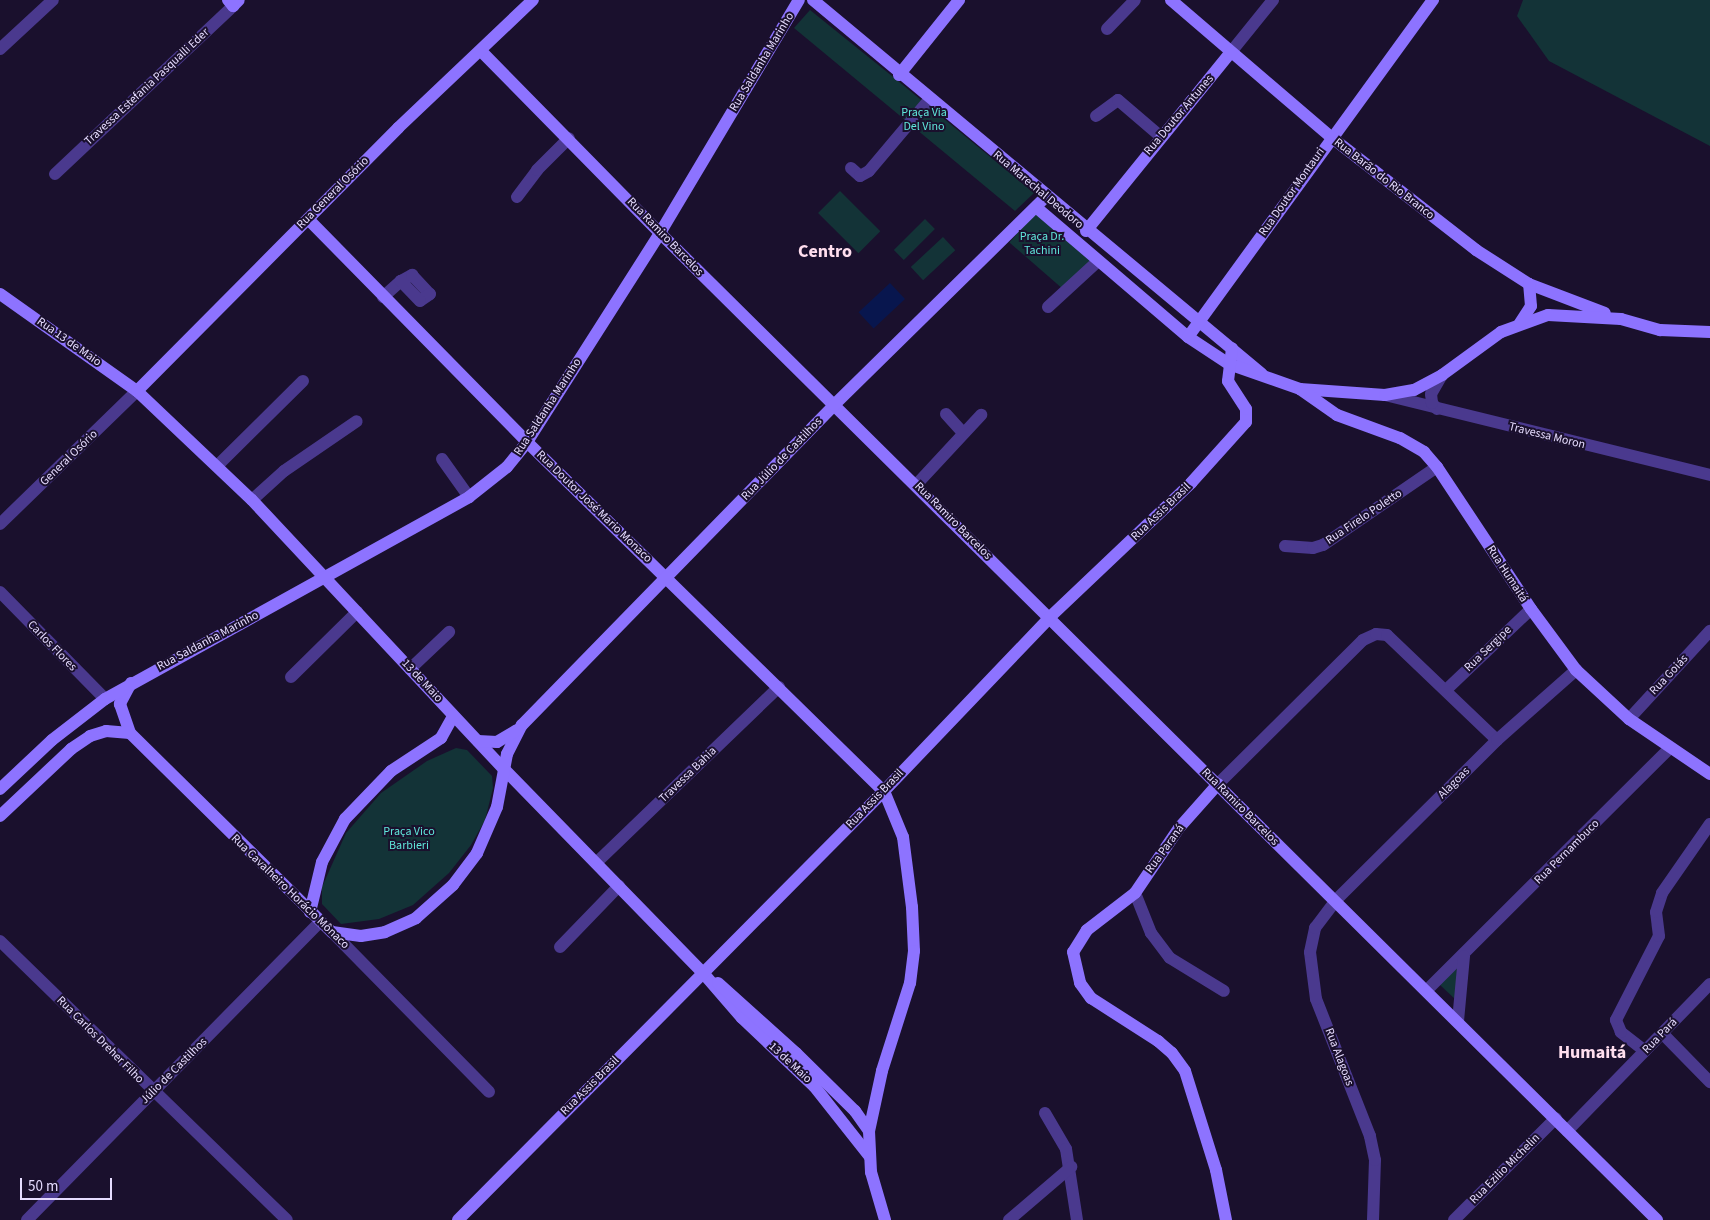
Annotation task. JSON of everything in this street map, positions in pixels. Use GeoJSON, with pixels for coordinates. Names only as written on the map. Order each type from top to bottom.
{"type":"FeatureCollection","features":[{"type":"Feature","properties":{"kind":"main road","name":"Rua General Osório"},"geometry":{"type":"LineString","coordinates":[[137,391],[308,219],[533,0]]}},
{"type":"Feature","properties":{"kind":"main road","name":"Rua Saldanha Marinho"},"geometry":{"type":"LineString","coordinates":[[0,789],[52,740],[105,699],[469,497],[508,467],[527,442],[660,233],[799,0]]}},
{"type":"Feature","properties":{"kind":"main road","name":"Rua Marechal Deodoro"},"geometry":{"type":"LineString","coordinates":[[813,0],[899,75],[1232,348],[1265,378]]}},
{"type":"Feature","properties":{"kind":"main road"},"geometry":{"type":"LineString","coordinates":[[899,75],[959,0]]}},
{"type":"Feature","properties":{"kind":"main road","name":"Rua Barão do Rio Branco"},"geometry":{"type":"LineString","coordinates":[[1171,0],[1331,137],[1476,250],[1529,284],[1621,319]]}},
{"type":"Feature","properties":{"kind":"main road","name":"Rua Doutor Montauri"},"geometry":{"type":"LineString","coordinates":[[1188,337],[1331,137],[1433,0]]}},
{"type":"Feature","properties":{"kind":"main road","name":"Rua Ramiro Barcelos"},"geometry":{"type":"LineString","coordinates":[[481,51],[569,138],[660,233],[1427,990]]}},
{"type":"Feature","properties":{"kind":"main road","name":"Rua Doutor Antunes"},"geometry":{"type":"LineString","coordinates":[[1086,230],[1160,136],[1231,52]]}},
{"type":"Feature","properties":{"kind":"main road","name":"Rua Júlio de Castilhos"},"geometry":{"type":"LineString","coordinates":[[478,741],[497,742],[522,726],[668,578],[834,405],[1037,208],[1046,197]]}},
{"type":"Feature","properties":{"kind":"main road","name":"Rua Marechal Deodoro"},"geometry":{"type":"LineString","coordinates":[[1037,208],[1188,337],[1229,364],[1265,378],[1300,388],[1385,395],[1426,386],[1484,342],[1520,323],[1556,314],[1621,319]]}},
{"type":"Feature","properties":{"kind":"main road","name":"Rua Doutor José Mario Monaco"},"geometry":{"type":"LineString","coordinates":[[308,219],[527,442],[884,791]]}},
{"type":"Feature","properties":{"kind":"main road"},"geometry":{"type":"LineString","coordinates":[[1520,323],[1531,306],[1529,284]]}},
{"type":"Feature","properties":{"kind":"main road","name":"Rua 13 de Maio"},"geometry":{"type":"LineString","coordinates":[[0,294],[137,391]]}},
{"type":"Feature","properties":{"kind":"main road"},"geometry":{"type":"LineString","coordinates":[[1621,319],[1660,330],[1710,332]]}},
{"type":"Feature","properties":{"kind":"main road","name":"Rua Assis Brasil"},"geometry":{"type":"LineString","coordinates":[[458,1220],[884,791],[1050,617],[1191,483],[1246,422],[1246,409],[1230,386],[1229,364],[1232,348]]}},
{"type":"Feature","properties":{"kind":"main road","name":"Rua Humaitá"},"geometry":{"type":"LineString","coordinates":[[1300,388],[1337,415],[1414,446],[1437,467],[1531,609],[1576,670],[1629,719],[1710,774]]}},
{"type":"Feature","properties":{"kind":"main road","name":"13 de Maio"},"geometry":{"type":"LineString","coordinates":[[137,391],[252,500],[453,716],[704,974],[742,1018],[814,1086],[870,1157]]}},
{"type":"Feature","properties":{"kind":"main road","name":"Rua Cavalheiro Horácio Mônaco"},"geometry":{"type":"LineString","coordinates":[[131,683],[120,704],[130,733],[332,932]]}},
{"type":"Feature","properties":{"kind":"main road"},"geometry":{"type":"LineString","coordinates":[[310,912],[322,862],[345,819],[391,771],[441,738],[453,716]]}},
{"type":"Feature","properties":{"kind":"main road","name":"Rua Júlio de Castilhos"},"geometry":{"type":"LineString","coordinates":[[332,932],[348,936],[385,932],[416,918],[433,905],[466,871],[486,837],[497,807],[510,747],[522,726]]}},
{"type":"Feature","properties":{"kind":"main road"},"geometry":{"type":"LineString","coordinates":[[0,816],[71,749],[90,736],[106,731],[130,733]]}},
{"type":"Feature","properties":{"kind":"main road","name":"Rua Paraná"},"geometry":{"type":"LineString","coordinates":[[1218,784],[1174,835],[1135,894],[1087,930],[1078,941],[1074,952],[1075,968],[1080,982],[1090,998],[1158,1040],[1172,1053],[1185,1071],[1208,1143],[1226,1220]]}},
{"type":"Feature","properties":{"kind":"main road"},"geometry":{"type":"LineString","coordinates":[[884,791],[903,838],[912,907],[914,951],[910,983],[873,1106],[869,1131],[870,1157],[885,1220]]}},
{"type":"Feature","properties":{"kind":"main road","name":"13 de Maio"},"geometry":{"type":"LineString","coordinates":[[704,974],[796,1053],[861,1120],[869,1131]]}},
{"type":"Feature","properties":{"kind":"main road"},"geometry":{"type":"LineString","coordinates":[[1427,990],[1657,1220]]}},
{"type":"Feature","properties":{"kind":"main road"},"geometry":{"type":"LineString","coordinates":[[814,1086],[828,1094],[854,1121],[861,1120],[873,1106]]}},
{"type":"Feature","properties":{"kind":"street"},"geometry":{"type":"LineString","coordinates":[[0,49],[53,0]]}},
{"type":"Feature","properties":{"kind":"street"},"geometry":{"type":"LineString","coordinates":[[1107,29],[1135,0]]}},
{"type":"Feature","properties":{"kind":"street","name":"Rua Doutor Antunes"},"geometry":{"type":"LineString","coordinates":[[1231,52],[1273,0]]}},
{"type":"Feature","properties":{"kind":"street","name":"Travessa Estefania Pasqualli Eder"},"geometry":{"type":"LineString","coordinates":[[55,174],[233,2]]}},
{"type":"Feature","properties":{"kind":"street"},"geometry":{"type":"LineString","coordinates":[[851,168],[860,176],[869,171],[929,100]]}},
{"type":"Feature","properties":{"kind":"street"},"geometry":{"type":"LineString","coordinates":[[1096,116],[1118,100],[1160,136]]}},
{"type":"Feature","properties":{"kind":"street"},"geometry":{"type":"LineString","coordinates":[[518,197],[537,170],[569,138]]}},
{"type":"Feature","properties":{"kind":"street"},"geometry":{"type":"LineString","coordinates":[[1048,307],[1098,261]]}},
{"type":"Feature","properties":{"kind":"street"},"geometry":{"type":"LineString","coordinates":[[383,297],[402,281]]}},
{"type":"Feature","properties":{"kind":"street"},"geometry":{"type":"LineString","coordinates":[[1437,409],[1430,399],[1442,375]]}},
{"type":"Feature","properties":{"kind":"street"},"geometry":{"type":"LineString","coordinates":[[217,466],[302,381]]}},
{"type":"Feature","properties":{"kind":"street","name":"General Osório"},"geometry":{"type":"LineString","coordinates":[[0,524],[137,391]]}},
{"type":"Feature","properties":{"kind":"street","name":"Travessa Moron"},"geometry":{"type":"LineString","coordinates":[[1385,395],[1437,409],[1708,471]]}},
{"type":"Feature","properties":{"kind":"street"},"geometry":{"type":"LineString","coordinates":[[946,414],[963,433]]}},
{"type":"Feature","properties":{"kind":"street"},"geometry":{"type":"LineString","coordinates":[[916,485],[981,415]]}},
{"type":"Feature","properties":{"kind":"street"},"geometry":{"type":"LineString","coordinates":[[252,500],[284,471],[357,421]]}},
{"type":"Feature","properties":{"kind":"street"},"geometry":{"type":"LineString","coordinates":[[442,459],[469,497]]}},
{"type":"Feature","properties":{"kind":"street","name":"Rua Firelo Poletto"},"geometry":{"type":"LineString","coordinates":[[1285,546],[1313,548],[1323,545],[1437,467]]}},
{"type":"Feature","properties":{"kind":"street","name":"Carlos Flores"},"geometry":{"type":"LineString","coordinates":[[0,592],[105,699]]}},
{"type":"Feature","properties":{"kind":"street","name":"Rua Sergipe"},"geometry":{"type":"LineString","coordinates":[[1446,690],[1531,609]]}},
{"type":"Feature","properties":{"kind":"street"},"geometry":{"type":"LineString","coordinates":[[291,677],[357,612]]}},
{"type":"Feature","properties":{"kind":"street","name":"Rua Goiás"},"geometry":{"type":"LineString","coordinates":[[1629,719],[1710,631]]}},
{"type":"Feature","properties":{"kind":"street"},"geometry":{"type":"LineString","coordinates":[[410,668],[449,632]]}},
{"type":"Feature","properties":{"kind":"street","name":"Rua Paraná"},"geometry":{"type":"LineString","coordinates":[[1218,784],[1362,640],[1376,634],[1387,635],[1497,740]]}},
{"type":"Feature","properties":{"kind":"street","name":"Alagoas"},"geometry":{"type":"LineString","coordinates":[[1336,900],[1497,740],[1576,670]]}},
{"type":"Feature","properties":{"kind":"street","name":"Travessa Bahia"},"geometry":{"type":"LineString","coordinates":[[596,862],[779,687]]}},
{"type":"Feature","properties":{"kind":"street","name":"Rua Pernambuco"},"geometry":{"type":"LineString","coordinates":[[1427,990],[1464,956],[1670,748]]}},
{"type":"Feature","properties":{"kind":"street"},"geometry":{"type":"LineString","coordinates":[[1645,1051],[1620,1032],[1616,1020],[1659,936],[1656,912],[1662,892],[1710,824]]}},
{"type":"Feature","properties":{"kind":"street"},"geometry":{"type":"LineString","coordinates":[[560,947],[620,886]]}},
{"type":"Feature","properties":{"kind":"street"},"geometry":{"type":"LineString","coordinates":[[1135,894],[1151,933],[1166,953],[1188,972],[1224,992]]}},
{"type":"Feature","properties":{"kind":"street","name":"Rua Alagoas"},"geometry":{"type":"LineString","coordinates":[[1336,900],[1315,928],[1310,952],[1316,998],[1370,1136],[1375,1160],[1373,1220]]}},
{"type":"Feature","properties":{"kind":"street","name":"Júlio de Castilhos"},"geometry":{"type":"LineString","coordinates":[[27,1220],[320,922]]}},
{"type":"Feature","properties":{"kind":"street","name":"Rua Cavalheiro Horácio Mônaco"},"geometry":{"type":"LineString","coordinates":[[332,932],[489,1092]]}},
{"type":"Feature","properties":{"kind":"street","name":"Rua Carlos Dreher Filho"},"geometry":{"type":"LineString","coordinates":[[0,941],[153,1092],[287,1220]]}},
{"type":"Feature","properties":{"kind":"street"},"geometry":{"type":"LineString","coordinates":[[1458,1021],[1464,956]]}},
{"type":"Feature","properties":{"kind":"street","name":"Rua Pará"},"geometry":{"type":"LineString","coordinates":[[1567,1131],[1710,984]]}},
{"type":"Feature","properties":{"kind":"street"},"geometry":{"type":"LineString","coordinates":[[1662,1033],[1710,1082]]}},
{"type":"Feature","properties":{"kind":"street"},"geometry":{"type":"LineString","coordinates":[[1044,1113],[1066,1149],[1071,1167],[1077,1220]]}},
{"type":"Feature","properties":{"kind":"street","name":"Rua Ezilio Michelin"},"geometry":{"type":"LineString","coordinates":[[1454,1220],[1556,1118]]}},
{"type":"Feature","properties":{"kind":"street"},"geometry":{"type":"LineString","coordinates":[[1009,1220],[1071,1167]]}},
{"type":"Feature","properties":{"kind":"green space"},"geometry":{"type":"Polygon","coordinates":[[[1523,0],[1710,0],[1710,146],[1549,61],[1517,16],[1523,0]]]}},
{"type":"Feature","properties":{"kind":"green space","name":"Praça Via Del Vino"},"geometry":{"type":"Polygon","coordinates":[[[810,10],[1034,193],[1015,211],[794,28],[810,10]]]}},
{"type":"Feature","properties":{"kind":"green space"},"geometry":{"type":"Polygon","coordinates":[[[840,191],[880,231],[858,253],[818,213],[840,191]]]}},
{"type":"Feature","properties":{"kind":"green space","name":"Praça Dr. Tachini"},"geometry":{"type":"Polygon","coordinates":[[[1035,213],[1092,262],[1066,292],[1009,242],[1035,213]]]}},
{"type":"Feature","properties":{"kind":"green space"},"geometry":{"type":"Polygon","coordinates":[[[925,219],[935,229],[904,260],[894,250],[925,219]]]}},
{"type":"Feature","properties":{"kind":"green space"},"geometry":{"type":"Polygon","coordinates":[[[943,237],[955,250],[923,280],[911,267],[943,237]]]}},
{"type":"Feature","properties":{"kind":"green space","name":"Praça Vico Barbieri"},"geometry":{"type":"Polygon","coordinates":[[[456,748],[467,750],[492,776],[493,788],[485,820],[471,845],[449,873],[413,905],[379,919],[341,924],[322,904],[322,887],[346,833],[381,793],[427,761],[456,748]]]}},
{"type":"Feature","properties":{"kind":"green space"},"geometry":{"type":"Polygon","coordinates":[[[1457,968],[1456,1000],[1439,984],[1457,968]]]}},
{"type":"Feature","properties":{"kind":"shaded area"},"geometry":{"type":"Polygon","coordinates":[[[890,283],[905,299],[874,328],[859,312],[890,283]]]}},
{"type":"Feature","properties":{"kind":"district","name":"Centro"},"geometry":{"type":"Point","coordinates":[825,252]}},
{"type":"Feature","properties":{"kind":"district","name":"Humaitá"},"geometry":{"type":"Point","coordinates":[1592,1053]}}]}
